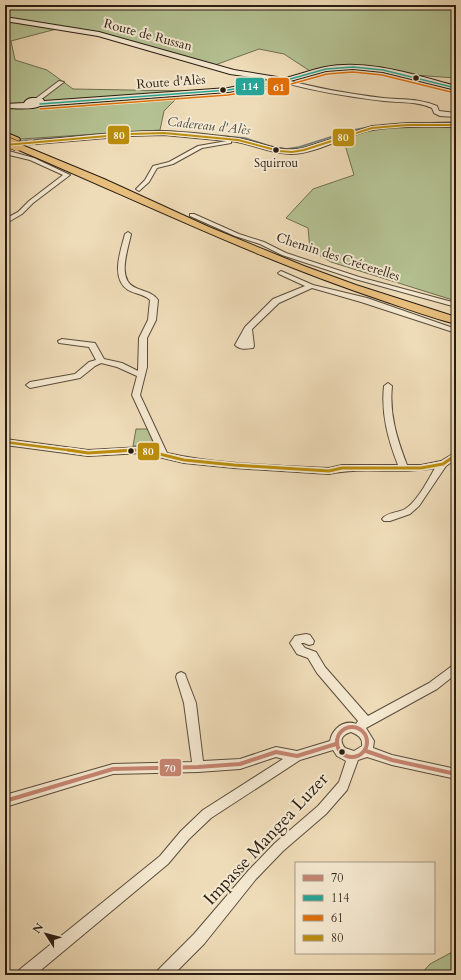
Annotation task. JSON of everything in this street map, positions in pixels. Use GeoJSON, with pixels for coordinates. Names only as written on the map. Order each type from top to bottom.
{"type":"FeatureCollection","features":[{"type":"Feature","properties":{"kind":"main road","name":"Route de Russan"},"geometry":{"type":"LineString","coordinates":[[5,19],[99,34],[233,72],[283,81]]}},
{"type":"Feature","properties":{"kind":"main road","name":"Route d'Alès"},"geometry":{"type":"LineString","coordinates":[[28,103],[34,106],[39,102],[228,90],[283,81],[326,69],[359,67],[383,70],[456,88]]}},
{"type":"Feature","properties":{"kind":"main road"},"geometry":{"type":"LineString","coordinates":[[5,102],[28,103]]}},
{"type":"Feature","properties":{"kind":"main road"},"geometry":{"type":"LineString","coordinates":[[5,106],[28,103]]}},
{"type":"Feature","properties":{"kind":"main road"},"geometry":{"type":"LineString","coordinates":[[5,135],[17,143],[205,228],[300,268],[456,321]]}},
{"type":"Feature","properties":{"kind":"main road"},"geometry":{"type":"LineString","coordinates":[[5,141],[32,144],[101,181]]}},
{"type":"Feature","properties":{"kind":"main road"},"geometry":{"type":"LineString","coordinates":[[418,308],[456,318]]}},
{"type":"Feature","properties":{"kind":"street"},"geometry":{"type":"LineString","coordinates":[[283,81],[366,96],[428,104],[435,107],[436,112],[440,114],[456,115]]}},
{"type":"Feature","properties":{"kind":"street"},"geometry":{"type":"LineString","coordinates":[[39,102],[61,82]]}},
{"type":"Feature","properties":{"kind":"street"},"geometry":{"type":"LineString","coordinates":[[32,144],[130,134],[164,133],[238,140],[279,151],[292,152],[372,128],[407,125],[456,125]]}},
{"type":"Feature","properties":{"kind":"street"},"geometry":{"type":"LineString","coordinates":[[139,189],[147,181],[155,167],[159,165],[171,163],[200,147],[238,140]]}},
{"type":"Feature","properties":{"kind":"street"},"geometry":{"type":"LineString","coordinates":[[5,152],[32,159],[67,176],[31,202],[20,213],[5,222]]}},
{"type":"Feature","properties":{"kind":"street","name":"Chemin des Crécerelles"},"geometry":{"type":"LineString","coordinates":[[192,215],[238,235],[262,243],[284,254],[357,278],[456,305]]}},
{"type":"Feature","properties":{"kind":"street"},"geometry":{"type":"LineString","coordinates":[[128,234],[121,276],[125,285],[132,290],[149,294],[154,300],[152,320],[143,338],[143,367],[136,395],[164,455]]}},
{"type":"Feature","properties":{"kind":"street"},"geometry":{"type":"LineString","coordinates":[[281,273],[311,286],[364,300],[456,331]]}},
{"type":"Feature","properties":{"kind":"street"},"geometry":{"type":"LineString","coordinates":[[248,329],[276,301],[311,286]]}},
{"type":"Feature","properties":{"kind":"street"},"geometry":{"type":"LineString","coordinates":[[62,341],[92,345],[101,361]]}},
{"type":"Feature","properties":{"kind":"street"},"geometry":{"type":"LineString","coordinates":[[30,385],[77,376],[92,364],[101,361],[119,366],[141,375]]}},
{"type":"Feature","properties":{"kind":"street"},"geometry":{"type":"LineString","coordinates":[[388,386],[386,399],[388,424],[403,467]]}},
{"type":"Feature","properties":{"kind":"street"},"geometry":{"type":"LineString","coordinates":[[5,442],[88,453],[142,450],[184,460],[234,465],[329,471],[342,468],[421,468],[443,464]]}},
{"type":"Feature","properties":{"kind":"street"},"geometry":{"type":"LineString","coordinates":[[387,519],[407,512],[416,504],[443,464],[456,455]]}},
{"type":"Feature","properties":{"kind":"street"},"geometry":{"type":"LineString","coordinates":[[309,641],[306,638],[299,639],[295,643],[301,651],[312,655],[321,670],[362,725],[367,736],[368,746],[366,751],[353,757],[339,751],[335,738],[338,732],[344,728],[362,725],[433,686],[456,668]]}},
{"type":"Feature","properties":{"kind":"street"},"geometry":{"type":"LineString","coordinates":[[181,677],[190,703],[198,767]]}},
{"type":"Feature","properties":{"kind":"street"},"geometry":{"type":"LineString","coordinates":[[24,975],[164,860],[185,835],[207,814],[297,756],[336,744]]}},
{"type":"Feature","properties":{"kind":"street"},"geometry":{"type":"LineString","coordinates":[[366,751],[392,760],[456,774]]}},
{"type":"Feature","properties":{"kind":"street"},"geometry":{"type":"LineString","coordinates":[[5,801],[113,769],[198,767],[240,764],[276,752],[297,756]]}},
{"type":"Feature","properties":{"kind":"street","name":"Impasse Mangea Luzer"},"geometry":{"type":"LineString","coordinates":[[163,975],[199,940],[252,876],[279,848],[322,810],[343,786],[353,757]]}},
{"type":"Feature","properties":{"kind":"green space"},"geometry":{"type":"Polygon","coordinates":[[[5,5],[456,5],[456,78],[399,74],[347,65],[310,71],[284,54],[259,49],[215,65],[64,27],[11,41],[15,60],[47,70],[73,89],[184,91],[164,111],[160,130],[5,140],[5,5]]]}},
{"type":"Feature","properties":{"kind":"green space"},"geometry":{"type":"Polygon","coordinates":[[[408,126],[456,126],[456,301],[331,262],[310,250],[308,228],[286,218],[313,189],[354,175],[345,145],[345,139],[373,129],[408,126]]]}},
{"type":"Feature","properties":{"kind":"green space"},"geometry":{"type":"Polygon","coordinates":[[[136,429],[151,429],[153,446],[133,446],[136,429]]]}},
{"type":"Feature","properties":{"kind":"green space"},"geometry":{"type":"Polygon","coordinates":[[[456,950],[456,975],[420,975],[430,964],[456,950]]]}},
{"type":"Feature","properties":{"kind":"waterway","name":"Cadereau d'Alès"},"geometry":{"type":"LineString","coordinates":[[420,123],[456,122]]}},
{"type":"Feature","properties":{"kind":"waterway","name":"Cadereau d'Alès"},"geometry":{"type":"LineString","coordinates":[[382,125],[397,124]]}},
{"type":"Feature","properties":{"kind":"waterway","name":"Cadereau d'Alès"},"geometry":{"type":"LineString","coordinates":[[175,132],[245,138],[270,146],[286,149],[299,147],[353,130],[369,127]]}},
{"type":"Feature","properties":{"kind":"waterway","name":"Cadereau d'Alès"},"geometry":{"type":"LineString","coordinates":[[153,131],[164,131]]}},
{"type":"Feature","properties":{"kind":"waterway","name":"Cadereau d'Alès"},"geometry":{"type":"LineString","coordinates":[[17,141],[80,136]]}},
{"type":"Feature","properties":{"kind":"tunnel"},"geometry":{"type":"LineString","coordinates":[[10,145],[36,142]]}},
{"type":"Feature","properties":{"kind":"transit line","name":"114"},"geometry":{"type":"LineString","coordinates":[[40,104],[228,90],[283,81],[326,69],[353,67],[383,70],[456,88]]}},
{"type":"Feature","properties":{"kind":"transit line","name":"61"},"geometry":{"type":"LineString","coordinates":[[40,109],[228,95],[284,86],[327,74],[353,72],[382,75],[455,93]]}},
{"type":"Feature","properties":{"kind":"transit line","name":"80"},"geometry":{"type":"LineString","coordinates":[[5,145],[130,134],[164,133],[238,140],[279,151],[292,152],[304,150],[372,128],[407,125],[456,125]]}},
{"type":"Feature","properties":{"kind":"transit line","name":"80"},"geometry":{"type":"LineString","coordinates":[[5,442],[88,453],[142,450],[184,460],[234,465],[329,471],[342,468],[421,468],[443,464],[456,455]]}},
{"type":"Feature","properties":{"kind":"transit line","name":"70"},"geometry":{"type":"LineString","coordinates":[[351,727],[361,731],[367,739],[367,747],[365,750],[358,756],[354,757],[340,751],[336,742],[338,733],[343,729],[351,727]]}},
{"type":"Feature","properties":{"kind":"transit line","name":"70"},"geometry":{"type":"LineString","coordinates":[[5,801],[113,769],[198,767],[240,764],[276,752],[297,756],[336,744]]}},
{"type":"Feature","properties":{"kind":"transit line","name":"70"},"geometry":{"type":"LineString","coordinates":[[366,751],[392,760],[456,774]]}},
{"type":"Feature","properties":{"kind":"place","name":"Squirrou"},"geometry":{"type":"Point","coordinates":[276,150]}}]}
